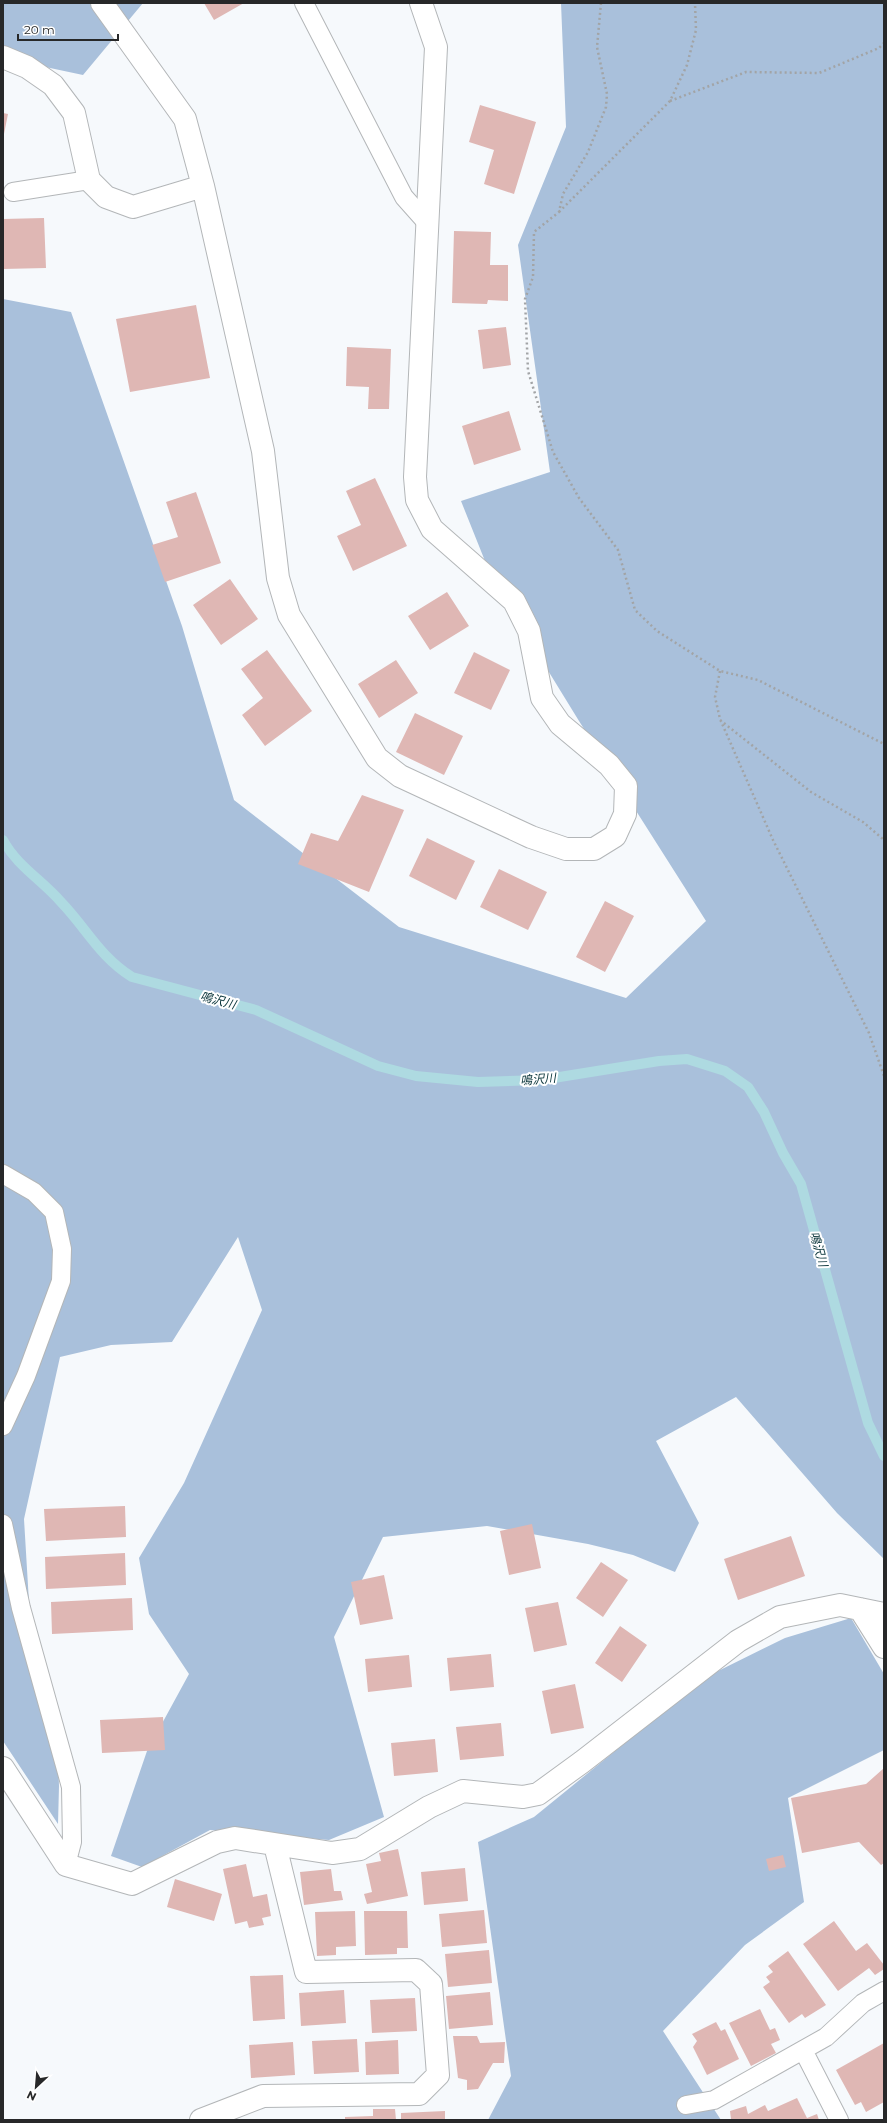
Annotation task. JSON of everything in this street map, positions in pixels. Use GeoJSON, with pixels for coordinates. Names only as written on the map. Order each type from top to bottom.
{"type":"FeatureCollection","features":[{"type":"Feature","properties":{"kind":"street"},"geometry":{"type":"LineString","coordinates":[[102,3],[185,119],[203,186],[263,451],[278,578],[289,615],[377,758],[400,776],[531,837],[566,849],[594,848],[615,836],[625,814],[626,786],[609,765],[560,724],[542,698],[529,630],[514,601],[432,529],[417,500],[415,476],[436,47],[421,3]]}},
{"type":"Feature","properties":{"kind":"street"},"geometry":{"type":"LineString","coordinates":[[3,57],[27,67],[53,84],[74,113],[89,180],[106,197],[133,207],[203,186]]}},
{"type":"Feature","properties":{"kind":"street"},"geometry":{"type":"LineString","coordinates":[[3,1768],[66,1865],[132,1884],[217,1842],[236,1838],[332,1853],[360,1849],[429,1807],[463,1791],[523,1797],[538,1794],[745,1637],[780,1617],[840,1605],[884,1614]]}},
{"type":"Feature","properties":{"kind":"street"},"geometry":{"type":"LineString","coordinates":[[860,1609],[884,1647]]}},
{"type":"Feature","properties":{"kind":"street"},"geometry":{"type":"LineString","coordinates":[[201,2120],[263,2096],[419,2094],[438,2075],[431,1984],[416,1970],[306,1972],[275,1844]]}},
{"type":"Feature","properties":{"kind":"lane"},"geometry":{"type":"LineString","coordinates":[[304,3],[404,197],[428,224]]}},
{"type":"Feature","properties":{"kind":"lane"},"geometry":{"type":"LineString","coordinates":[[13,192],[89,180]]}},
{"type":"Feature","properties":{"kind":"lane"},"geometry":{"type":"LineString","coordinates":[[3,1174],[34,1192],[54,1212],[62,1249],[61,1281],[26,1376],[3,1426]]}},
{"type":"Feature","properties":{"kind":"lane"},"geometry":{"type":"LineString","coordinates":[[3,1524],[21,1608],[71,1786],[72,1842],[66,1865]]}},
{"type":"Feature","properties":{"kind":"lane"},"geometry":{"type":"LineString","coordinates":[[686,2105],[714,2100],[826,2037],[863,2003],[884,1991]]}},
{"type":"Feature","properties":{"kind":"lane"},"geometry":{"type":"LineString","coordinates":[[803,2050],[839,2120]]}},
{"type":"Feature","properties":{"kind":"path"},"geometry":{"type":"LineString","coordinates":[[559,212],[563,194],[588,152],[606,107],[606,94],[597,47],[602,3]]}},
{"type":"Feature","properties":{"kind":"path"},"geometry":{"type":"LineString","coordinates":[[695,3],[696,30],[687,64],[670,101],[559,212],[534,232],[533,277],[525,299],[528,371],[554,452],[578,498],[618,550],[636,610],[657,631],[720,671],[758,680],[884,744]]}},
{"type":"Feature","properties":{"kind":"path"},"geometry":{"type":"LineString","coordinates":[[670,101],[746,72],[819,73],[879,48],[884,43]]}},
{"type":"Feature","properties":{"kind":"path"},"geometry":{"type":"LineString","coordinates":[[720,671],[715,697],[720,719],[773,840],[869,1033],[884,1076]]}},
{"type":"Feature","properties":{"kind":"path"},"geometry":{"type":"LineString","coordinates":[[720,719],[811,792],[863,822],[884,840]]}},
{"type":"Feature","properties":{"kind":"shaded area"},"geometry":{"type":"Polygon","coordinates":[[[3,3],[143,3],[83,75],[3,58],[3,3]]]}},
{"type":"Feature","properties":{"kind":"shaded area"},"geometry":{"type":"Polygon","coordinates":[[[561,3],[884,3],[884,1559],[837,1513],[736,1397],[656,1441],[699,1523],[675,1572],[633,1555],[588,1544],[487,1526],[383,1537],[334,1637],[384,1817],[329,1840],[210,1830],[142,1867],[111,1856],[147,1751],[189,1674],[149,1614],[139,1558],[184,1483],[262,1310],[238,1237],[172,1342],[111,1345],[60,1357],[24,1519],[30,1619],[56,1706],[59,1786],[58,1824],[3,1741],[3,299],[71,312],[182,626],[234,800],[399,927],[626,998],[706,921],[579,721],[493,581],[461,501],[550,472],[518,245],[566,127],[561,3]]]}},
{"type":"Feature","properties":{"kind":"shaded area"},"geometry":{"type":"Polygon","coordinates":[[[851,1618],[884,1674],[884,1750],[788,1798],[804,1902],[745,1945],[663,2031],[721,2120],[488,2120],[511,2076],[478,1842],[534,1817],[706,1677],[785,1638],[851,1618]]]}},
{"type":"Feature","properties":{"kind":"building"},"geometry":{"type":"Polygon","coordinates":[[[204,3],[244,3],[214,20],[204,3]]]}},
{"type":"Feature","properties":{"kind":"building"},"geometry":{"type":"Polygon","coordinates":[[[480,105],[536,122],[514,194],[484,184],[494,150],[469,142],[480,105]]]}},
{"type":"Feature","properties":{"kind":"building"},"geometry":{"type":"Polygon","coordinates":[[[3,113],[8,114],[4,134],[3,133],[3,113]]]}},
{"type":"Feature","properties":{"kind":"building"},"geometry":{"type":"Polygon","coordinates":[[[44,218],[46,268],[3,269],[3,219],[44,218]]]}},
{"type":"Feature","properties":{"kind":"building"},"geometry":{"type":"Polygon","coordinates":[[[454,231],[491,232],[490,265],[508,265],[508,301],[488,300],[487,304],[452,303],[454,231]]]}},
{"type":"Feature","properties":{"kind":"building"},"geometry":{"type":"Polygon","coordinates":[[[196,305],[210,378],[130,392],[116,319],[196,305]]]}},
{"type":"Feature","properties":{"kind":"building"},"geometry":{"type":"Polygon","coordinates":[[[506,327],[511,365],[483,369],[478,330],[506,327]]]}},
{"type":"Feature","properties":{"kind":"building"},"geometry":{"type":"Polygon","coordinates":[[[347,347],[391,349],[389,409],[368,409],[369,387],[346,386],[347,347]]]}},
{"type":"Feature","properties":{"kind":"building"},"geometry":{"type":"Polygon","coordinates":[[[509,411],[521,450],[474,465],[462,426],[509,411]]]}},
{"type":"Feature","properties":{"kind":"building"},"geometry":{"type":"Polygon","coordinates":[[[375,478],[407,546],[353,571],[337,536],[361,525],[346,491],[375,478]]]}},
{"type":"Feature","properties":{"kind":"building"},"geometry":{"type":"Polygon","coordinates":[[[196,492],[221,563],[165,582],[152,545],[178,537],[166,502],[196,492]]]}},
{"type":"Feature","properties":{"kind":"building"},"geometry":{"type":"Polygon","coordinates":[[[230,579],[258,619],[221,645],[193,605],[230,579]]]}},
{"type":"Feature","properties":{"kind":"building"},"geometry":{"type":"Polygon","coordinates":[[[447,592],[469,626],[430,650],[408,616],[447,592]]]}},
{"type":"Feature","properties":{"kind":"building"},"geometry":{"type":"Polygon","coordinates":[[[267,650],[312,711],[265,746],[242,715],[263,698],[241,669],[267,650]]]}},
{"type":"Feature","properties":{"kind":"building"},"geometry":{"type":"Polygon","coordinates":[[[474,652],[510,670],[491,710],[454,693],[474,652]]]}},
{"type":"Feature","properties":{"kind":"building"},"geometry":{"type":"Polygon","coordinates":[[[396,660],[418,693],[379,718],[358,684],[396,660]]]}},
{"type":"Feature","properties":{"kind":"building"},"geometry":{"type":"Polygon","coordinates":[[[415,713],[463,736],[444,775],[396,752],[415,713]]]}},
{"type":"Feature","properties":{"kind":"building"},"geometry":{"type":"Polygon","coordinates":[[[362,795],[404,810],[369,892],[298,864],[311,833],[338,841],[362,795]]]}},
{"type":"Feature","properties":{"kind":"building"},"geometry":{"type":"Polygon","coordinates":[[[427,838],[475,861],[456,900],[409,876],[427,838]]]}},
{"type":"Feature","properties":{"kind":"building"},"geometry":{"type":"Polygon","coordinates":[[[499,869],[547,892],[528,930],[480,907],[499,869]]]}},
{"type":"Feature","properties":{"kind":"building"},"geometry":{"type":"Polygon","coordinates":[[[605,901],[634,916],[605,972],[576,957],[605,901]]]}},
{"type":"Feature","properties":{"kind":"building"},"geometry":{"type":"Polygon","coordinates":[[[125,1506],[126,1537],[46,1541],[44,1509],[125,1506]]]}},
{"type":"Feature","properties":{"kind":"building"},"geometry":{"type":"Polygon","coordinates":[[[532,1524],[541,1568],[509,1575],[500,1531],[532,1524]]]}},
{"type":"Feature","properties":{"kind":"building"},"geometry":{"type":"Polygon","coordinates":[[[791,1536],[805,1576],[738,1600],[724,1559],[791,1536]]]}},
{"type":"Feature","properties":{"kind":"building"},"geometry":{"type":"Polygon","coordinates":[[[125,1553],[126,1585],[46,1589],[45,1557],[125,1553]]]}},
{"type":"Feature","properties":{"kind":"building"},"geometry":{"type":"Polygon","coordinates":[[[601,1562],[628,1580],[603,1617],[576,1598],[601,1562]]]}},
{"type":"Feature","properties":{"kind":"building"},"geometry":{"type":"Polygon","coordinates":[[[384,1575],[393,1619],[360,1625],[351,1582],[384,1575]]]}},
{"type":"Feature","properties":{"kind":"building"},"geometry":{"type":"Polygon","coordinates":[[[132,1598],[133,1630],[52,1634],[51,1602],[132,1598]]]}},
{"type":"Feature","properties":{"kind":"building"},"geometry":{"type":"Polygon","coordinates":[[[558,1602],[567,1645],[534,1652],[525,1608],[558,1602]]]}},
{"type":"Feature","properties":{"kind":"building"},"geometry":{"type":"Polygon","coordinates":[[[620,1626],[647,1645],[622,1682],[595,1663],[620,1626]]]}},
{"type":"Feature","properties":{"kind":"building"},"geometry":{"type":"Polygon","coordinates":[[[491,1654],[494,1687],[450,1691],[447,1658],[491,1654]]]}},
{"type":"Feature","properties":{"kind":"building"},"geometry":{"type":"Polygon","coordinates":[[[409,1655],[412,1687],[368,1692],[365,1659],[409,1655]]]}},
{"type":"Feature","properties":{"kind":"building"},"geometry":{"type":"Polygon","coordinates":[[[575,1684],[584,1728],[551,1734],[542,1691],[575,1684]]]}},
{"type":"Feature","properties":{"kind":"building"},"geometry":{"type":"Polygon","coordinates":[[[163,1717],[165,1750],[102,1753],[100,1720],[163,1717]]]}},
{"type":"Feature","properties":{"kind":"building"},"geometry":{"type":"Polygon","coordinates":[[[501,1723],[504,1756],[460,1760],[456,1727],[501,1723]]]}},
{"type":"Feature","properties":{"kind":"building"},"geometry":{"type":"Polygon","coordinates":[[[435,1739],[438,1772],[394,1776],[391,1743],[435,1739]]]}},
{"type":"Feature","properties":{"kind":"building"},"geometry":{"type":"Polygon","coordinates":[[[884,1768],[884,1863],[881,1865],[859,1842],[802,1853],[791,1798],[866,1784],[884,1768]]]}},
{"type":"Feature","properties":{"kind":"building"},"geometry":{"type":"Polygon","coordinates":[[[398,1849],[408,1896],[367,1904],[364,1894],[372,1892],[366,1864],[381,1861],[379,1853],[398,1849]]]}},
{"type":"Feature","properties":{"kind":"building"},"geometry":{"type":"Polygon","coordinates":[[[783,1855],[786,1867],[769,1871],[766,1859],[783,1855]]]}},
{"type":"Feature","properties":{"kind":"building"},"geometry":{"type":"Polygon","coordinates":[[[246,1864],[253,1897],[267,1894],[271,1916],[262,1918],[264,1925],[249,1928],[247,1921],[235,1924],[223,1869],[246,1864]]]}},
{"type":"Feature","properties":{"kind":"building"},"geometry":{"type":"Polygon","coordinates":[[[465,1868],[468,1901],[424,1905],[421,1872],[465,1868]]]}},
{"type":"Feature","properties":{"kind":"building"},"geometry":{"type":"Polygon","coordinates":[[[331,1869],[334,1891],[341,1891],[343,1900],[304,1905],[300,1872],[331,1869]]]}},
{"type":"Feature","properties":{"kind":"building"},"geometry":{"type":"Polygon","coordinates":[[[175,1879],[222,1894],[214,1921],[167,1907],[175,1879]]]}},
{"type":"Feature","properties":{"kind":"building"},"geometry":{"type":"Polygon","coordinates":[[[484,1910],[487,1943],[442,1947],[439,1914],[484,1910]]]}},
{"type":"Feature","properties":{"kind":"building"},"geometry":{"type":"Polygon","coordinates":[[[355,1911],[356,1946],[336,1947],[336,1955],[317,1956],[315,1912],[355,1911]]]}},
{"type":"Feature","properties":{"kind":"building"},"geometry":{"type":"Polygon","coordinates":[[[364,1911],[407,1911],[408,1948],[397,1948],[397,1954],[365,1955],[364,1911]]]}},
{"type":"Feature","properties":{"kind":"building"},"geometry":{"type":"Polygon","coordinates":[[[834,1921],[856,1951],[867,1943],[884,1965],[884,1969],[875,1975],[869,1968],[838,1991],[803,1944],[834,1921]]]}},
{"type":"Feature","properties":{"kind":"building"},"geometry":{"type":"Polygon","coordinates":[[[489,1950],[492,1983],[448,1987],[445,1954],[489,1950]]]}},
{"type":"Feature","properties":{"kind":"building"},"geometry":{"type":"Polygon","coordinates":[[[788,1951],[826,2005],[805,2018],[802,2014],[789,2023],[763,1987],[770,1982],[766,1977],[773,1972],[768,1966],[788,1951]]]}},
{"type":"Feature","properties":{"kind":"building"},"geometry":{"type":"Polygon","coordinates":[[[283,1975],[285,2019],[253,2021],[250,1976],[283,1975]]]}},
{"type":"Feature","properties":{"kind":"building"},"geometry":{"type":"Polygon","coordinates":[[[344,1990],[346,2023],[301,2026],[299,1993],[344,1990]]]}},
{"type":"Feature","properties":{"kind":"building"},"geometry":{"type":"Polygon","coordinates":[[[490,1992],[493,2025],[449,2029],[446,1996],[490,1992]]]}},
{"type":"Feature","properties":{"kind":"building"},"geometry":{"type":"Polygon","coordinates":[[[415,1998],[417,2031],[372,2033],[370,2000],[415,1998]]]}},
{"type":"Feature","properties":{"kind":"building"},"geometry":{"type":"Polygon","coordinates":[[[760,2009],[770,2030],[775,2028],[780,2040],[771,2044],[776,2053],[751,2066],[729,2023],[760,2009]]]}},
{"type":"Feature","properties":{"kind":"building"},"geometry":{"type":"Polygon","coordinates":[[[716,2022],[721,2031],[725,2029],[739,2059],[707,2075],[693,2047],[697,2041],[692,2034],[716,2022]]]}},
{"type":"Feature","properties":{"kind":"building"},"geometry":{"type":"Polygon","coordinates":[[[453,2036],[477,2036],[480,2043],[505,2042],[504,2063],[493,2063],[478,2089],[467,2090],[467,2080],[458,2078],[453,2036]]]}},
{"type":"Feature","properties":{"kind":"building"},"geometry":{"type":"Polygon","coordinates":[[[357,2039],[359,2072],[314,2074],[312,2041],[357,2039]]]}},
{"type":"Feature","properties":{"kind":"building"},"geometry":{"type":"Polygon","coordinates":[[[398,2040],[399,2074],[366,2075],[365,2042],[398,2040]]]}},
{"type":"Feature","properties":{"kind":"building"},"geometry":{"type":"Polygon","coordinates":[[[293,2042],[295,2075],[251,2078],[249,2045],[293,2042]]]}},
{"type":"Feature","properties":{"kind":"building"},"geometry":{"type":"Polygon","coordinates":[[[884,2043],[884,2102],[866,2112],[861,2102],[855,2105],[836,2070],[884,2043]]]}},
{"type":"Feature","properties":{"kind":"building"},"geometry":{"type":"Polygon","coordinates":[[[797,2098],[807,2118],[817,2114],[819,2120],[727,2120],[731,2119],[730,2111],[746,2106],[748,2114],[765,2105],[768,2111],[797,2098]]]}},
{"type":"Feature","properties":{"kind":"building"},"geometry":{"type":"Polygon","coordinates":[[[373,2109],[395,2109],[396,2120],[345,2120],[345,2117],[373,2116],[373,2109]]]}},
{"type":"Feature","properties":{"kind":"building"},"geometry":{"type":"Polygon","coordinates":[[[445,2111],[445,2120],[401,2120],[401,2113],[445,2111]]]}},
{"type":"Feature","properties":{"kind":"waterway","name":"鳴沢川"},"geometry":{"type":"LineString","coordinates":[[3,840],[15,858],[54,894],[102,951],[132,977],[256,1010],[378,1066],[416,1076],[478,1082],[541,1080],[659,1061],[687,1059],[725,1071],[748,1087],[764,1112],[783,1153],[801,1184],[868,1423],[884,1456]]}}]}
